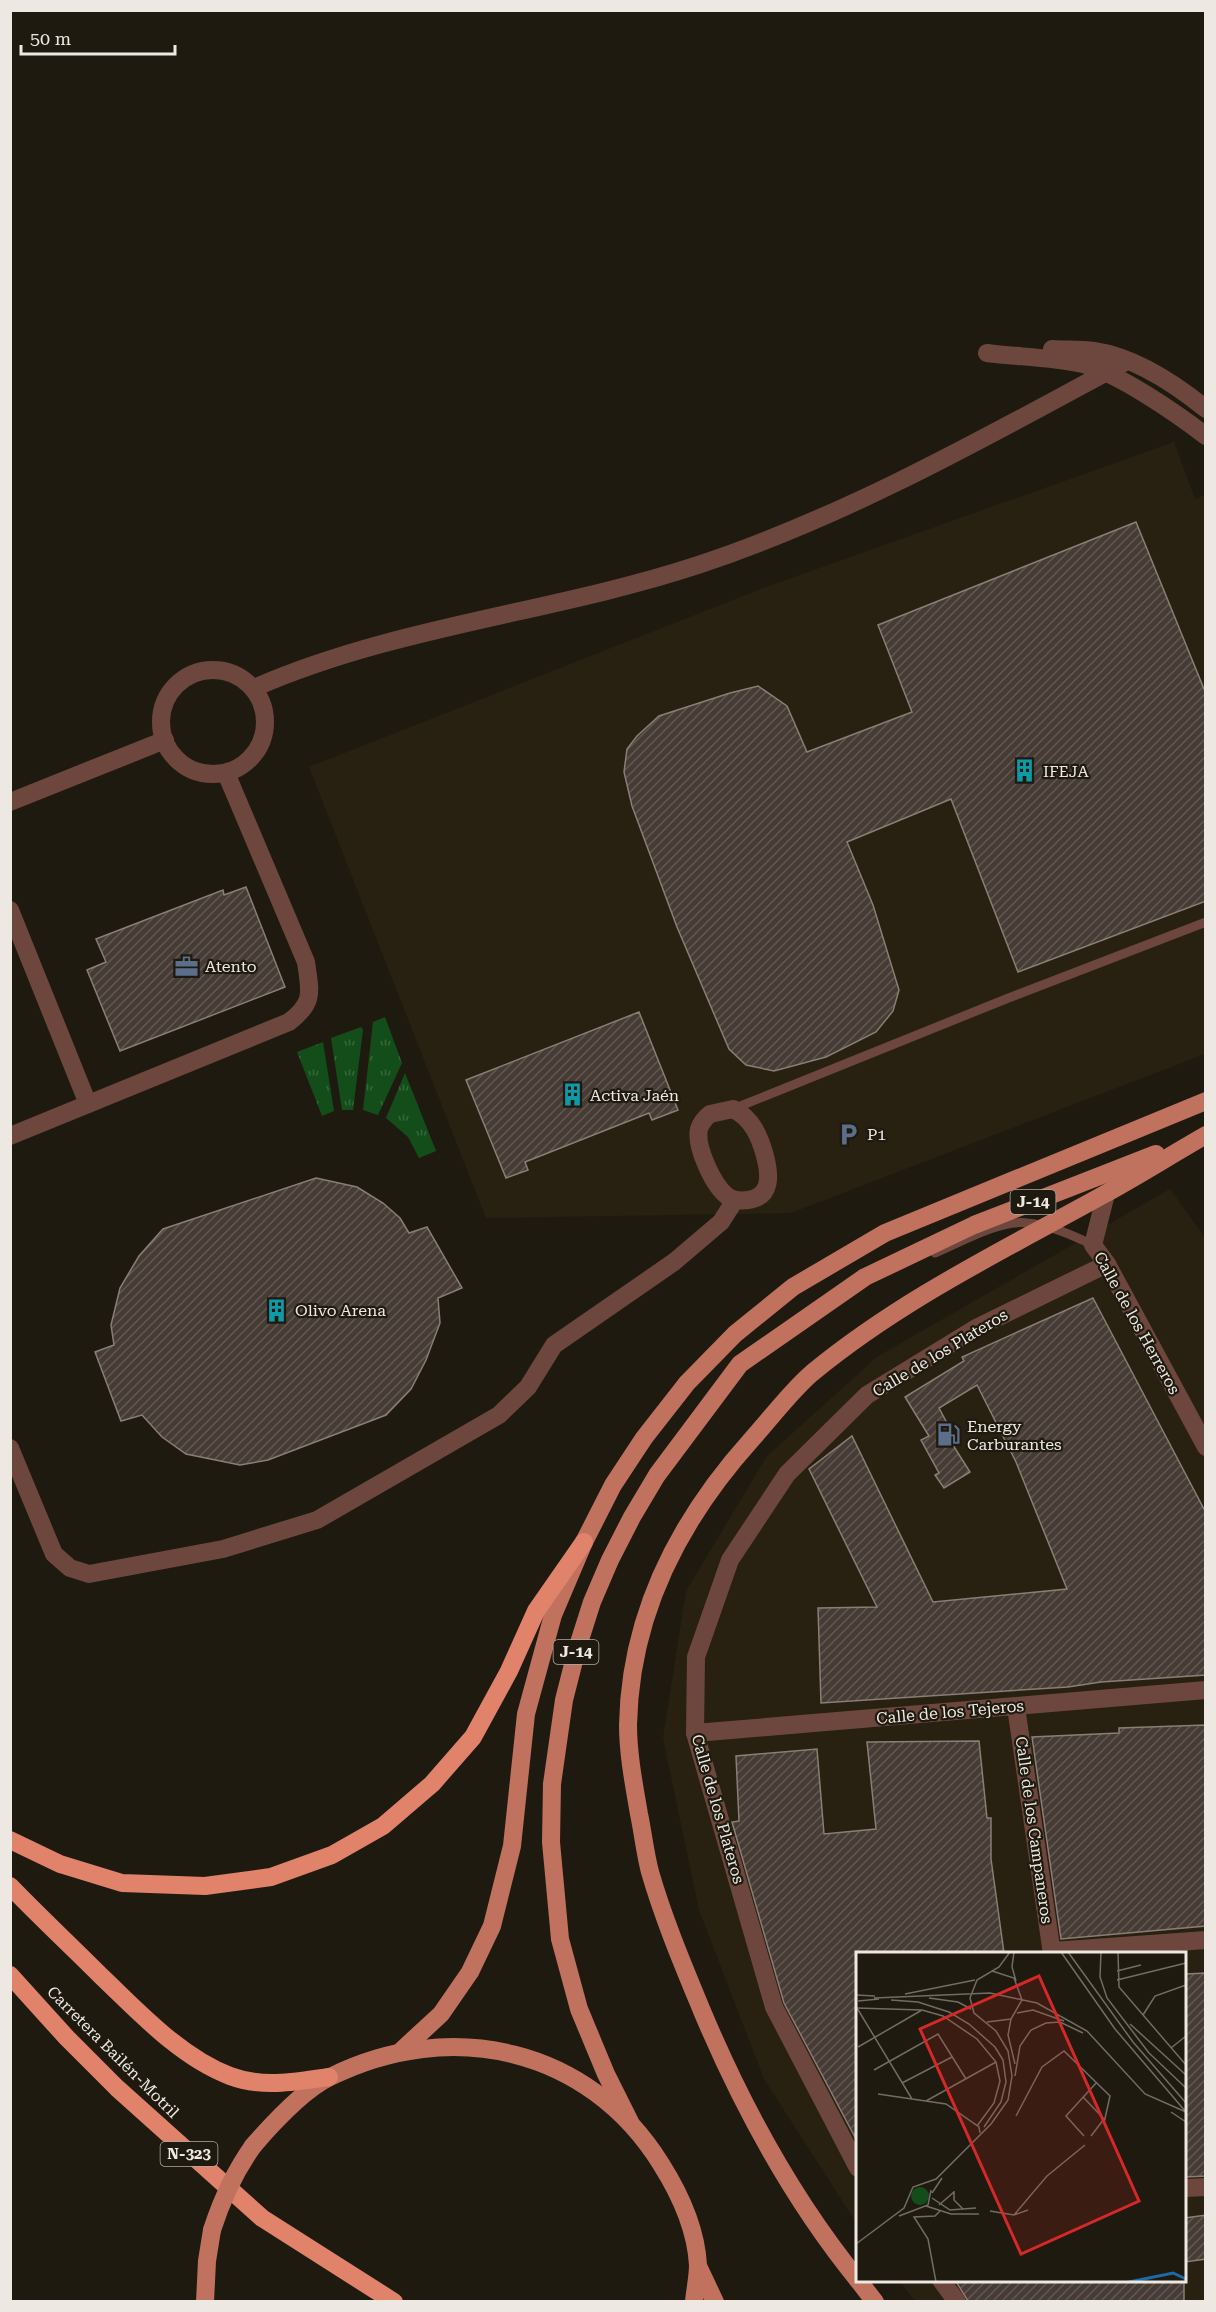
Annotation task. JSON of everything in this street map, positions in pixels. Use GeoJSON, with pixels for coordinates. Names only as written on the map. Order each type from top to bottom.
{"type":"FeatureCollection","features":[{"type":"Feature","properties":{"kind":"highway"},"geometry":{"type":"LineString","coordinates":[[10,1840],[60,1864],[122,1883],[205,1886],[271,1877],[332,1855],[383,1826],[432,1784],[473,1737],[509,1671],[536,1611],[584,1542]]}},
{"type":"Feature","properties":{"kind":"highway"},"geometry":{"type":"LineString","coordinates":[[10,1886],[145,2018],[182,2048],[209,2065],[230,2076],[258,2082],[294,2083],[329,2077]]}},
{"type":"Feature","properties":{"kind":"highway","name":"Carretera Bailén-Motril"},"geometry":{"type":"LineString","coordinates":[[10,1975],[67,2038],[117,2088],[262,2217],[394,2301]]}},
{"type":"Feature","properties":{"kind":"main road","name":"J-14"},"geometry":{"type":"LineString","coordinates":[[584,1542],[613,1485],[644,1438],[695,1375],[735,1334],[793,1287],[885,1233],[1206,1101]]}},
{"type":"Feature","properties":{"kind":"main road","name":"J-14"},"geometry":{"type":"LineString","coordinates":[[630,2122],[606,2074],[579,2009],[560,1939],[551,1842],[552,1784],[562,1710],[577,1649],[592,1602],[632,1517],[657,1475],[740,1364],[865,1277],[974,1225],[1206,1135]]}},
{"type":"Feature","properties":{"kind":"main road"},"geometry":{"type":"LineString","coordinates":[[856,2278],[836,2253],[779,2168],[717,2046],[675,1945],[649,1869],[633,1778],[628,1726],[637,1647],[657,1587],[686,1526],[727,1467],[810,1375],[907,1303],[1106,1194],[1206,1135]]}},
{"type":"Feature","properties":{"kind":"main road"},"geometry":{"type":"LineString","coordinates":[[402,2050],[441,2014],[470,1972],[492,1926],[512,1846],[526,1714],[553,1615],[584,1542]]}},
{"type":"Feature","properties":{"kind":"main road"},"geometry":{"type":"LineString","coordinates":[[205,2301],[207,2261],[212,2230],[224,2194],[237,2169],[253,2146],[275,2121],[329,2077],[402,2050],[446,2047],[488,2050],[542,2062],[584,2084],[630,2122],[656,2156],[679,2195],[695,2242],[698,2266],[694,2301]]}},
{"type":"Feature","properties":{"kind":"main road"},"geometry":{"type":"LineString","coordinates":[[698,2266],[715,2301]]}},
{"type":"Feature","properties":{"kind":"main road"},"geometry":{"type":"LineString","coordinates":[[860,2282],[874,2301]]}},
{"type":"Feature","properties":{"kind":"street"},"geometry":{"type":"LineString","coordinates":[[1206,409],[1166,381],[1127,360],[1093,351],[1017,348],[987,353],[1056,359],[1085,365],[1142,393],[1206,436]]}},
{"type":"Feature","properties":{"kind":"street"},"geometry":{"type":"LineString","coordinates":[[254,688],[342,656],[416,634],[595,595],[699,564],[827,516],[989,436],[1080,388],[1127,360]]}},
{"type":"Feature","properties":{"kind":"street"},"geometry":{"type":"LineString","coordinates":[[1080,388],[1104,388],[1142,393]]}},
{"type":"Feature","properties":{"kind":"street"},"geometry":{"type":"LineString","coordinates":[[220,670],[238,676],[254,688],[264,710],[264,734],[253,756],[244,764],[226,772],[209,774],[193,770],[173,754],[165,740],[161,721],[165,702],[176,686],[201,671],[220,670]]}},
{"type":"Feature","properties":{"kind":"street"},"geometry":{"type":"LineString","coordinates":[[10,802],[165,740]]}},
{"type":"Feature","properties":{"kind":"street"},"geometry":{"type":"LineString","coordinates":[[10,1136],[289,1022],[303,1011],[310,993],[306,962],[226,772]]}},
{"type":"Feature","properties":{"kind":"street"},"geometry":{"type":"LineString","coordinates":[[10,910],[88,1104]]}},
{"type":"Feature","properties":{"kind":"street"},"geometry":{"type":"LineString","coordinates":[[733,1109],[747,1118],[762,1143],[769,1176],[768,1185],[762,1196],[752,1200],[735,1200],[718,1187],[699,1145],[699,1130],[702,1122],[710,1114],[733,1109]]}},
{"type":"Feature","properties":{"kind":"street","name":"Calle de los Herreros"},"geometry":{"type":"LineString","coordinates":[[1106,1194],[1093,1245],[1107,1264],[1206,1447]]}},
{"type":"Feature","properties":{"kind":"street"},"geometry":{"type":"LineString","coordinates":[[10,1448],[54,1554],[70,1568],[89,1574],[224,1549],[317,1520],[500,1415],[528,1388],[554,1346],[674,1262],[721,1222],[735,1200]]}},
{"type":"Feature","properties":{"kind":"street","name":"Calle de los Plateros"},"geometry":{"type":"LineString","coordinates":[[856,2164],[774,2007],[695,1733],[696,1657],[730,1560],[787,1474],[867,1395],[978,1327],[1107,1264]]}},
{"type":"Feature","properties":{"kind":"street","name":"Calle de los Tejeros"},"geometry":{"type":"LineString","coordinates":[[695,1733],[1206,1690]]}},
{"type":"Feature","properties":{"kind":"street","name":"Calle de los Campaneros"},"geometry":{"type":"LineString","coordinates":[[1016,1707],[1052,1952]]}},
{"type":"Feature","properties":{"kind":"street"},"geometry":{"type":"LineString","coordinates":[[1052,1952],[1206,1940]]}},
{"type":"Feature","properties":{"kind":"street"},"geometry":{"type":"LineString","coordinates":[[1186,2188],[1206,2187]]}},
{"type":"Feature","properties":{"kind":"street"},"geometry":{"type":"LineString","coordinates":[[943,2282],[957,2301]]}},
{"type":"Feature","properties":{"kind":"lane"},"geometry":{"type":"LineString","coordinates":[[733,1109],[1006,999],[1206,922]]}},
{"type":"Feature","properties":{"kind":"lane"},"geometry":{"type":"LineString","coordinates":[[865,1277],[899,1269],[1007,1224],[1025,1222],[1045,1226],[1093,1245]]}},
{"type":"Feature","properties":{"kind":"shaded area"},"geometry":{"type":"Polygon","coordinates":[[[1174,442],[1195,499],[1205,495],[1205,1054],[791,1213],[486,1218],[309,767],[766,587],[1174,442]]]}},
{"type":"Feature","properties":{"kind":"shaded area"},"geometry":{"type":"Polygon","coordinates":[[[1170,1189],[1206,1239],[1205,2301],[915,2301],[900,2282],[1186,2282],[1186,1952],[856,1952],[856,2222],[764,2079],[699,1910],[663,1738],[686,1591],[767,1456],[878,1356],[1170,1189]]]}},
{"type":"Feature","properties":{"kind":"green space"},"geometry":{"type":"Polygon","coordinates":[[[385,1017],[402,1063],[378,1115],[363,1110],[373,1022],[385,1017]]]}},
{"type":"Feature","properties":{"kind":"green space"},"geometry":{"type":"Polygon","coordinates":[[[361,1027],[363,1030],[353,1110],[342,1110],[331,1038],[361,1027]]]}},
{"type":"Feature","properties":{"kind":"green space"},"geometry":{"type":"Polygon","coordinates":[[[323,1042],[334,1111],[322,1116],[297,1052],[323,1042]]]}},
{"type":"Feature","properties":{"kind":"green space"},"geometry":{"type":"Polygon","coordinates":[[[405,1073],[436,1151],[419,1158],[408,1137],[386,1118],[405,1073]]]}},
{"type":"Feature","properties":{"kind":"building","name":"IFEJA"},"geometry":{"type":"Polygon","coordinates":[[[1136,522],[1206,694],[1206,901],[1018,972],[951,799],[847,842],[873,905],[899,990],[893,1011],[876,1032],[826,1057],[774,1071],[746,1065],[729,1049],[677,927],[632,806],[624,772],[627,749],[637,736],[659,716],[758,686],[787,706],[807,752],[912,712],[878,625],[1136,522]]]}},
{"type":"Feature","properties":{"kind":"building","name":"Atento"},"geometry":{"type":"Polygon","coordinates":[[[246,887],[285,987],[120,1051],[87,970],[106,962],[96,939],[223,890],[224,895],[246,887]]]}},
{"type":"Feature","properties":{"kind":"building","name":"Activa Jaén"},"geometry":{"type":"Polygon","coordinates":[[[639,1012],[678,1110],[652,1120],[649,1113],[525,1162],[528,1170],[506,1178],[466,1080],[639,1012]]]}},
{"type":"Feature","properties":{"kind":"building","name":"Olivo Arena"},"geometry":{"type":"Polygon","coordinates":[[[316,1178],[357,1187],[383,1203],[400,1218],[409,1233],[427,1227],[462,1288],[438,1298],[440,1323],[426,1360],[411,1389],[386,1415],[268,1460],[240,1465],[186,1454],[162,1437],[142,1415],[121,1421],[95,1352],[114,1345],[111,1325],[120,1288],[139,1256],[163,1229],[316,1178]]]}},
{"type":"Feature","properties":{"kind":"building"},"geometry":{"type":"Polygon","coordinates":[[[1093,1298],[1206,1513],[1206,1675],[1101,1682],[1068,1687],[821,1703],[818,1608],[877,1607],[809,1469],[852,1436],[933,1602],[1067,1589],[1016,1462],[977,1385],[939,1408],[956,1440],[951,1442],[970,1472],[944,1488],[935,1475],[939,1473],[921,1440],[929,1436],[905,1397],[964,1361],[962,1357],[1093,1298]]]}},
{"type":"Feature","properties":{"kind":"building"},"geometry":{"type":"Polygon","coordinates":[[[1206,1725],[1206,1926],[1061,1939],[1032,1737],[1119,1733],[1119,1728],[1206,1725]]]}},
{"type":"Feature","properties":{"kind":"building"},"geometry":{"type":"Polygon","coordinates":[[[979,1741],[987,1818],[991,1818],[991,1859],[1004,1952],[856,1952],[856,2139],[784,2003],[732,1822],[739,1821],[736,1756],[817,1749],[824,1834],[876,1829],[867,1742],[979,1741]]]}},
{"type":"Feature","properties":{"kind":"building"},"geometry":{"type":"Polygon","coordinates":[[[1206,1973],[1206,2176],[1186,2177],[1186,1974],[1206,1973]]]}},
{"type":"Feature","properties":{"kind":"building"},"geometry":{"type":"Polygon","coordinates":[[[1206,2215],[1206,2259],[1186,2262],[1186,2218],[1206,2215]]]}},
{"type":"Feature","properties":{"kind":"building"},"geometry":{"type":"Polygon","coordinates":[[[956,2282],[1184,2282],[1184,2301],[968,2301],[956,2282]]]}},
{"type":"Feature","properties":{"kind":"place","name":"IFEJA"},"geometry":{"type":"Point","coordinates":[1025,771]}},
{"type":"Feature","properties":{"kind":"place","name":"Atento"},"geometry":{"type":"Point","coordinates":[187,966]}},
{"type":"Feature","properties":{"kind":"place","name":"Activa Jaén"},"geometry":{"type":"Point","coordinates":[572,1095]}},
{"type":"Feature","properties":{"kind":"place","name":"P1"},"geometry":{"type":"Point","coordinates":[849,1134]}},
{"type":"Feature","properties":{"kind":"place","name":"Olivo Arena"},"geometry":{"type":"Point","coordinates":[277,1310]}},
{"type":"Feature","properties":{"kind":"place","name":"Energy Carburantes"},"geometry":{"type":"Point","coordinates":[949,1435]}}]}
